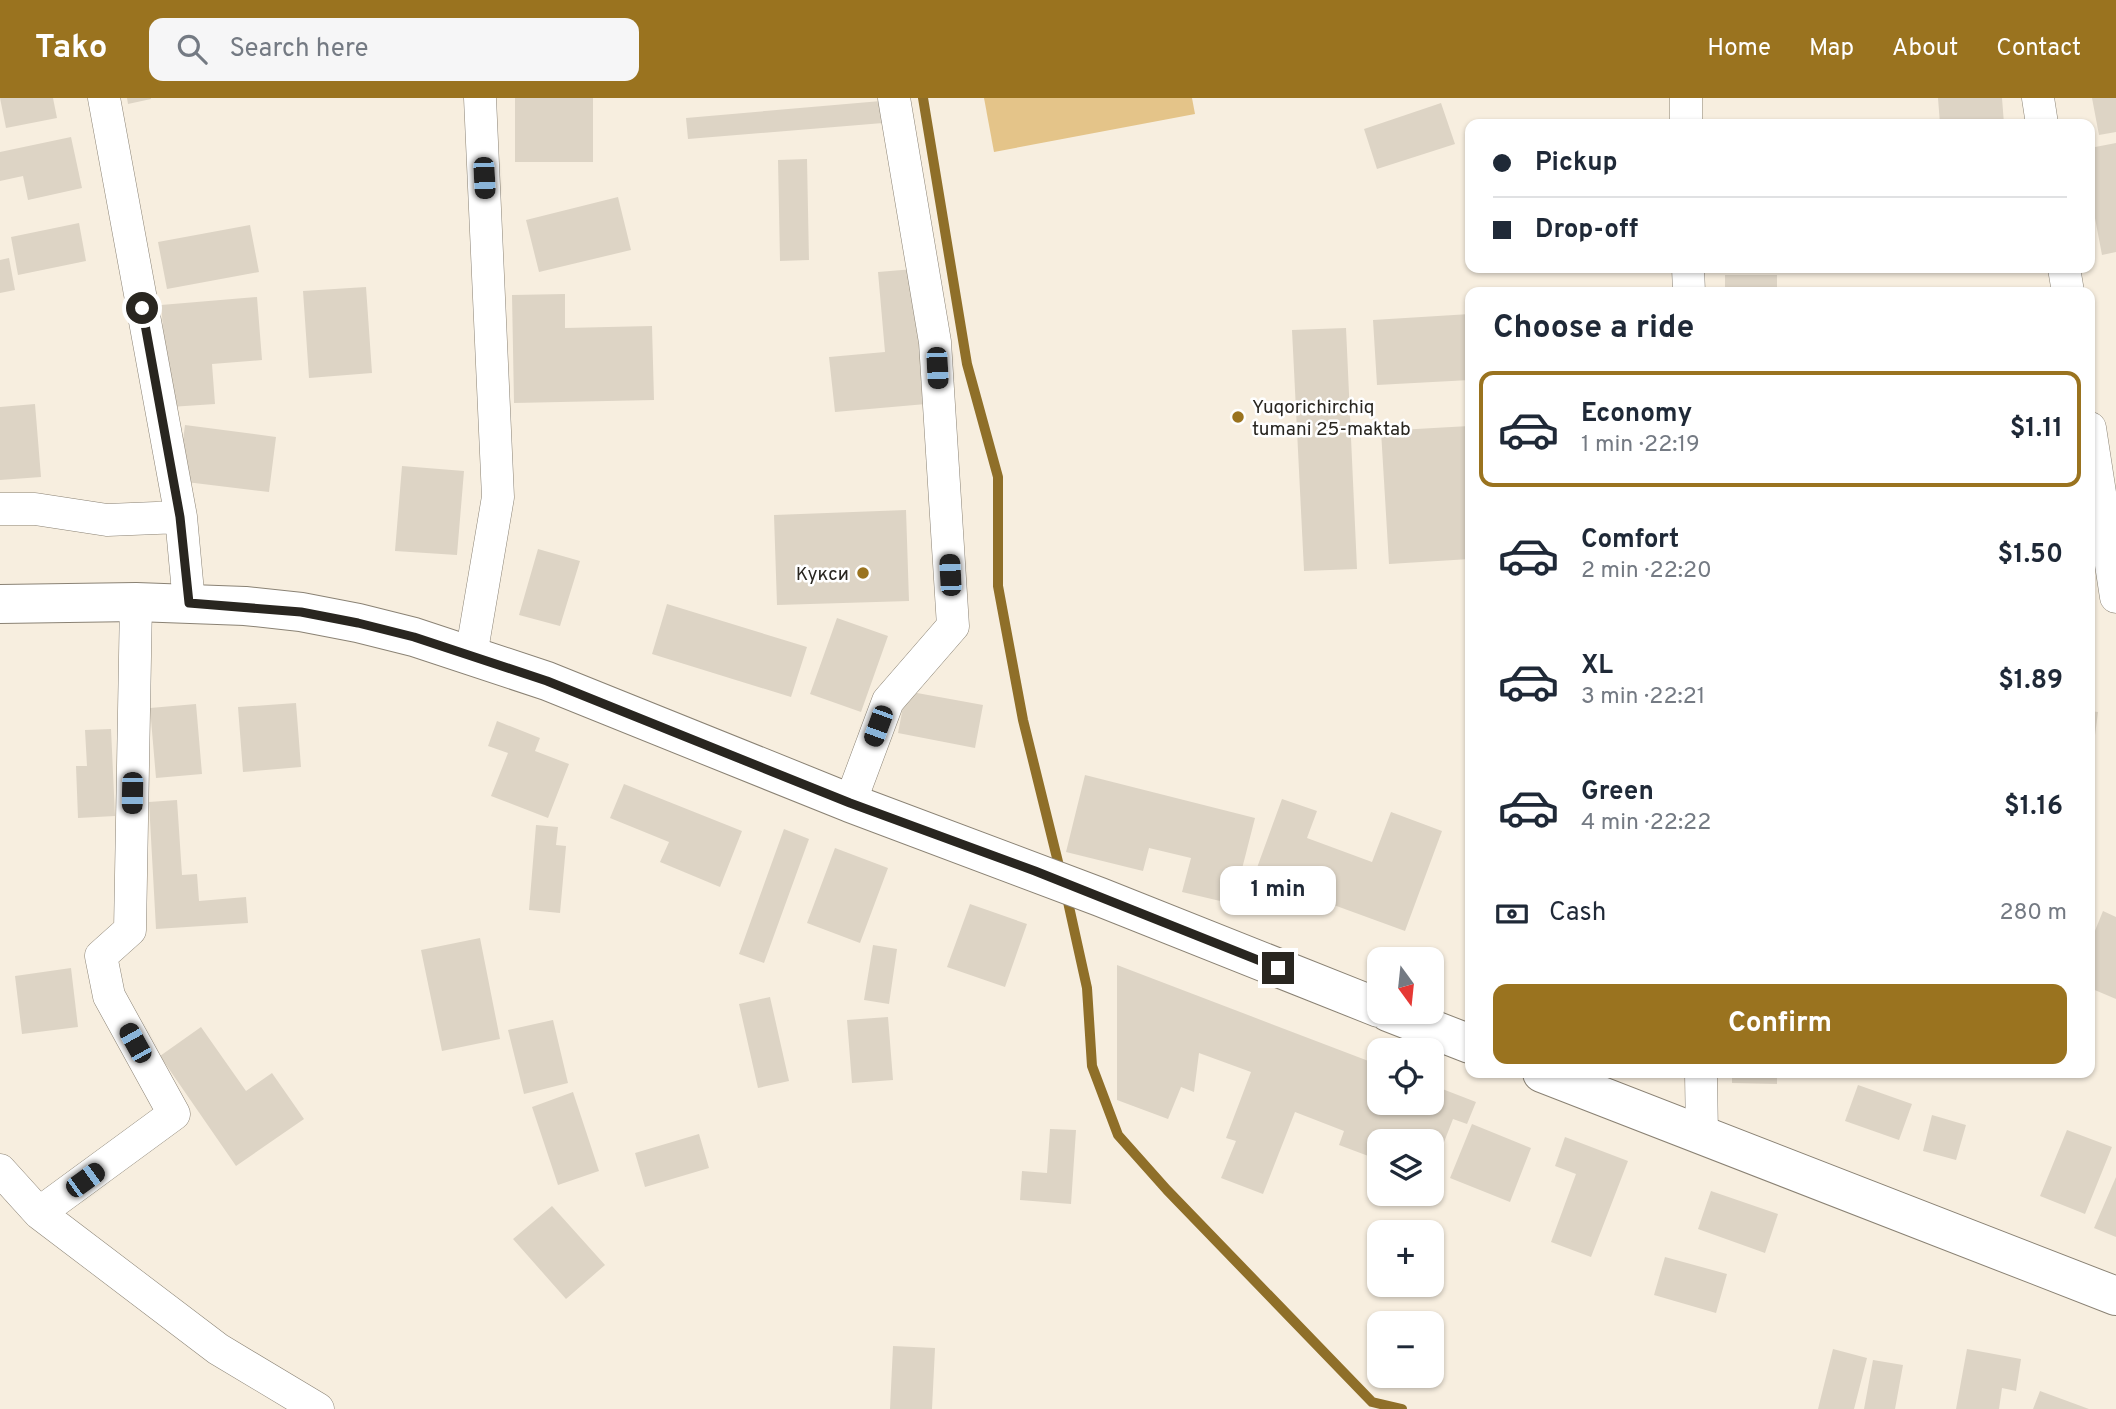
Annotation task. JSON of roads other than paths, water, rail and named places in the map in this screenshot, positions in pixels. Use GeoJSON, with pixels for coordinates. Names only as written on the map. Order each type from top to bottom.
{"type":"FeatureCollection","features":[{"type":"Feature","properties":{"kind":"main road"},"geometry":{"type":"LineString","coordinates":[[0,604],[189,603],[301,612],[414,637],[547,681],[850,803],[1100,897],[1367,1003]]}},
{"type":"Feature","properties":{"kind":"main road"},"geometry":{"type":"LineString","coordinates":[[1419,1024],[1465,1042]]}},
{"type":"Feature","properties":{"kind":"main road"},"geometry":{"type":"LineString","coordinates":[[1554,1078],[2116,1296]]}},
{"type":"Feature","properties":{"kind":"street"},"geometry":{"type":"LineString","coordinates":[[104,98],[180,517],[189,603]]}},
{"type":"Feature","properties":{"kind":"street"},"geometry":{"type":"LineString","coordinates":[[471,656],[498,497],[480,98]]}},
{"type":"Feature","properties":{"kind":"street"},"geometry":{"type":"LineString","coordinates":[[850,803],[888,701],[953,626],[935,342],[894,98]]}},
{"type":"Feature","properties":{"kind":"street"},"geometry":{"type":"LineString","coordinates":[[1686,98],[1686,119]]}},
{"type":"Feature","properties":{"kind":"street"},"geometry":{"type":"LineString","coordinates":[[2038,98],[2041,119]]}},
{"type":"Feature","properties":{"kind":"street"},"geometry":{"type":"LineString","coordinates":[[2095,460],[2116,597]]}},
{"type":"Feature","properties":{"kind":"street"},"geometry":{"type":"LineString","coordinates":[[0,509],[36,509],[107,520],[180,517]]}},
{"type":"Feature","properties":{"kind":"street"},"geometry":{"type":"LineString","coordinates":[[39,1213],[174,1114],[109,996],[102,956],[130,930],[136,602]]}},
{"type":"Feature","properties":{"kind":"street"},"geometry":{"type":"LineString","coordinates":[[1701,1078],[1702,1137]]}},
{"type":"Feature","properties":{"kind":"street"},"geometry":{"type":"LineString","coordinates":[[0,1170],[39,1213],[218,1349],[318,1409]]}},
{"type":"Feature","properties":{"kind":"waterway"},"geometry":{"type":"LineString","coordinates":[[923,98],[967,364],[998,477],[998,586],[1023,720],[1061,874]]}},
{"type":"Feature","properties":{"kind":"waterway"},"geometry":{"type":"LineString","coordinates":[[1066,893],[1087,988],[1092,1066],[1118,1135],[1167,1190],[1372,1402],[1402,1409]]}},
{"type":"Feature","properties":{"kind":"place","name":"Yuqorichirchiq tumani 25-maktab"},"geometry":{"type":"Point","coordinates":[1238,417]}},
{"type":"Feature","properties":{"kind":"place","name":"Кукси"},"geometry":{"type":"Point","coordinates":[863,573]}}]}
